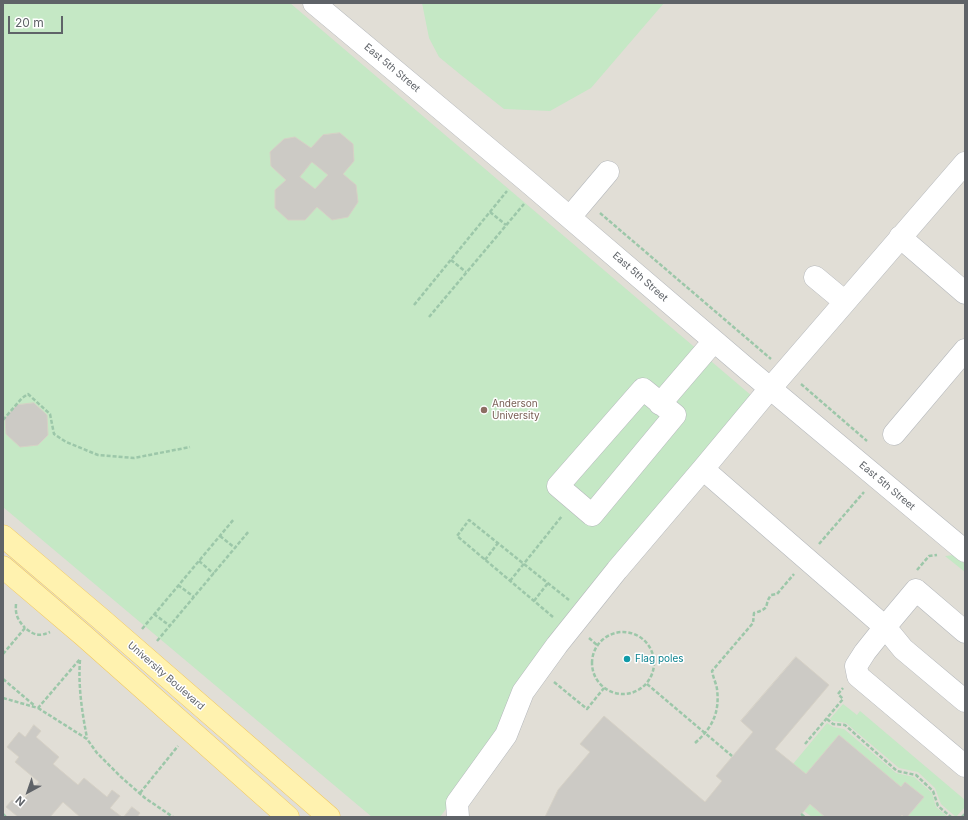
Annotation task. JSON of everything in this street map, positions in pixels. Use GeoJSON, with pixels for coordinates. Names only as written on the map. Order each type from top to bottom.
{"type":"FeatureCollection","features":[{"type":"Feature","properties":{"kind":"main road","name":"University Boulevard"},"geometry":{"type":"LineString","coordinates":[[3,536],[101,619],[328,817]]}},
{"type":"Feature","properties":{"kind":"main road"},"geometry":{"type":"LineString","coordinates":[[3,567],[84,636],[288,817]]}},
{"type":"Feature","properties":{"kind":"street","name":"East 5th Street"},"geometry":{"type":"LineString","coordinates":[[314,3],[965,551]]}},
{"type":"Feature","properties":{"kind":"street"},"geometry":{"type":"LineString","coordinates":[[458,817],[457,803],[506,735],[523,692],[568,630],[771,388],[965,163]]}},
{"type":"Feature","properties":{"kind":"street"},"geometry":{"type":"LineString","coordinates":[[570,217],[608,172]]}},
{"type":"Feature","properties":{"kind":"street"},"geometry":{"type":"LineString","coordinates":[[900,237],[965,293]]}},
{"type":"Feature","properties":{"kind":"street"},"geometry":{"type":"LineString","coordinates":[[815,278],[845,302]]}},
{"type":"Feature","properties":{"kind":"street"},"geometry":{"type":"LineString","coordinates":[[660,404],[714,341]]}},
{"type":"Feature","properties":{"kind":"street"},"geometry":{"type":"LineString","coordinates":[[894,434],[965,350]]}},
{"type":"Feature","properties":{"kind":"street"},"geometry":{"type":"LineString","coordinates":[[643,389],[660,404],[675,415],[592,515],[558,486],[643,389]]}},
{"type":"Feature","properties":{"kind":"street"},"geometry":{"type":"LineString","coordinates":[[703,469],[885,627],[903,649],[965,701]]}},
{"type":"Feature","properties":{"kind":"street"},"geometry":{"type":"LineString","coordinates":[[965,632],[916,590],[865,652],[856,666],[858,676],[965,766]]}},
{"type":"Feature","properties":{"kind":"path"},"geometry":{"type":"LineString","coordinates":[[414,305],[508,190]]}},
{"type":"Feature","properties":{"kind":"path"},"geometry":{"type":"LineString","coordinates":[[429,317],[524,204]]}},
{"type":"Feature","properties":{"kind":"path"},"geometry":{"type":"LineString","coordinates":[[490,212],[506,225]]}},
{"type":"Feature","properties":{"kind":"path"},"geometry":{"type":"LineString","coordinates":[[451,260],[466,272]]}},
{"type":"Feature","properties":{"kind":"path"},"geometry":{"type":"LineString","coordinates":[[3,420],[22,398],[28,394],[50,414],[54,434],[66,442],[98,455],[134,458],[190,447]]}},
{"type":"Feature","properties":{"kind":"path"},"geometry":{"type":"LineString","coordinates":[[695,743],[705,733],[713,721],[717,708],[717,689],[712,671],[753,623],[754,613],[763,610],[767,606],[768,599],[771,595],[777,594],[866,489]]}},
{"type":"Feature","properties":{"kind":"path"},"geometry":{"type":"LineString","coordinates":[[510,581],[567,511]]}},
{"type":"Feature","properties":{"kind":"path"},"geometry":{"type":"LineString","coordinates":[[141,630],[234,519]]}},
{"type":"Feature","properties":{"kind":"path"},"geometry":{"type":"LineString","coordinates":[[568,630],[457,536],[469,520],[583,612]]}},
{"type":"Feature","properties":{"kind":"path"},"geometry":{"type":"LineString","coordinates":[[156,642],[249,531]]}},
{"type":"Feature","properties":{"kind":"path"},"geometry":{"type":"LineString","coordinates":[[220,536],[235,548]]}},
{"type":"Feature","properties":{"kind":"path"},"geometry":{"type":"LineString","coordinates":[[485,560],[498,543]]}},
{"type":"Feature","properties":{"kind":"path"},"geometry":{"type":"LineString","coordinates":[[199,561],[214,574]]}},
{"type":"Feature","properties":{"kind":"path"},"geometry":{"type":"LineString","coordinates":[[534,601],[548,583]]}},
{"type":"Feature","properties":{"kind":"path"},"geometry":{"type":"LineString","coordinates":[[178,585],[194,597]]}},
{"type":"Feature","properties":{"kind":"path"},"geometry":{"type":"LineString","coordinates":[[154,614],[170,626]]}},
{"type":"Feature","properties":{"kind":"path"},"geometry":{"type":"LineString","coordinates":[[3,654],[25,628],[32,634],[43,635],[50,632]]}},
{"type":"Feature","properties":{"kind":"path"},"geometry":{"type":"LineString","coordinates":[[626,632],[636,635],[645,641],[651,649],[654,658],[654,668],[647,684],[638,691],[629,694],[618,694],[604,688],[594,676],[592,665],[593,654],[598,645],[605,637],[615,633],[626,632]]}},
{"type":"Feature","properties":{"kind":"path"},"geometry":{"type":"LineString","coordinates":[[37,707],[81,658],[81,696],[87,738]]}},
{"type":"Feature","properties":{"kind":"path"},"geometry":{"type":"LineString","coordinates":[[3,679],[37,707],[87,738],[97,752],[121,777],[145,798],[173,817]]}},
{"type":"Feature","properties":{"kind":"path"},"geometry":{"type":"LineString","coordinates":[[553,681],[587,709],[604,688]]}},
{"type":"Feature","properties":{"kind":"path"},"geometry":{"type":"LineString","coordinates":[[647,684],[732,756]]}},
{"type":"Feature","properties":{"kind":"path"},"geometry":{"type":"LineString","coordinates":[[3,698],[37,707]]}},
{"type":"Feature","properties":{"kind":"path"},"geometry":{"type":"LineString","coordinates":[[826,719],[832,724],[845,725],[897,771],[916,775],[933,791],[938,806],[951,817]]}},
{"type":"Feature","properties":{"kind":"path"},"geometry":{"type":"LineString","coordinates":[[140,793],[190,731]]}},
{"type":"Feature","properties":{"kind":"path"},"geometry":{"type":"LineString","coordinates":[[3,814],[6,817]]}},
{"type":"Feature","properties":{"kind":"path"},"geometry":{"type":"LineString","coordinates":[[801,814],[805,817]]}},
{"type":"Feature","properties":{"kind":"path"},"geometry":{"type":"LineString","coordinates":[[962,817],[965,814]]}},
{"type":"Feature","properties":{"kind":"shaded area","name":"Anderson University"},"geometry":{"type":"Polygon","coordinates":[[[3,3],[965,3],[965,817],[3,817],[3,3]]]}},
{"type":"Feature","properties":{"kind":"green space"},"geometry":{"type":"Polygon","coordinates":[[[3,3],[290,3],[759,402],[485,747],[440,817],[372,817],[3,507],[3,3]]]}},
{"type":"Feature","properties":{"kind":"green space"},"geometry":{"type":"Polygon","coordinates":[[[422,3],[664,3],[591,88],[550,111],[504,109],[439,57],[429,38],[422,3]]]}},
{"type":"Feature","properties":{"kind":"green space"},"geometry":{"type":"Polygon","coordinates":[[[954,555],[965,564],[965,572],[945,556],[954,555]]]}},
{"type":"Feature","properties":{"kind":"green space"},"geometry":{"type":"Polygon","coordinates":[[[843,704],[857,715],[860,711],[965,800],[965,807],[956,817],[941,804],[935,788],[918,772],[899,768],[846,723],[833,721],[830,719],[843,704]]]}},
{"type":"Feature","properties":{"kind":"green space"},"geometry":{"type":"Polygon","coordinates":[[[827,723],[833,727],[844,729],[896,773],[914,777],[932,793],[936,807],[948,817],[907,817],[924,797],[905,782],[901,787],[839,735],[806,774],[793,764],[827,723]]]}},
{"type":"Feature","properties":{"kind":"green space"},"geometry":{"type":"Polygon","coordinates":[[[810,804],[825,817],[812,817],[804,811],[810,804]]]}},
{"type":"Feature","properties":{"kind":"building"},"geometry":{"type":"Polygon","coordinates":[[[340,133],[353,144],[354,161],[343,174],[356,185],[358,202],[348,217],[332,220],[317,207],[305,220],[288,220],[275,208],[275,190],[286,180],[271,166],[270,152],[284,139],[295,137],[311,148],[323,135],[340,133]],[[312,162],[300,177],[315,189],[328,175],[312,162]]]}},
{"type":"Feature","properties":{"kind":"building"},"geometry":{"type":"Polygon","coordinates":[[[34,403],[47,415],[48,435],[38,445],[20,447],[6,434],[5,418],[17,405],[34,403]]]}},
{"type":"Feature","properties":{"kind":"building"},"geometry":{"type":"Polygon","coordinates":[[[796,657],[829,685],[775,749],[806,774],[839,735],[901,787],[905,782],[924,797],[907,817],[902,815],[900,817],[825,817],[810,804],[799,817],[545,817],[558,790],[590,752],[580,744],[604,716],[705,802],[722,781],[716,776],[753,732],[741,721],[796,657]]]}},
{"type":"Feature","properties":{"kind":"building"},"geometry":{"type":"Polygon","coordinates":[[[34,725],[41,731],[36,737],[59,757],[53,764],[78,785],[84,778],[107,797],[112,790],[120,796],[110,808],[122,817],[80,817],[63,802],[50,817],[17,817],[6,807],[12,800],[19,805],[39,782],[15,762],[19,757],[7,747],[19,732],[25,737],[34,725]]]}},
{"type":"Feature","properties":{"kind":"building"},"geometry":{"type":"Polygon","coordinates":[[[132,807],[140,813],[137,817],[124,817],[132,807]]]}},
{"type":"Feature","properties":{"kind":"place","name":"Anderson University"},"geometry":{"type":"Point","coordinates":[484,410]}},
{"type":"Feature","properties":{"kind":"place","name":"Flag poles"},"geometry":{"type":"Point","coordinates":[627,659]}}]}
